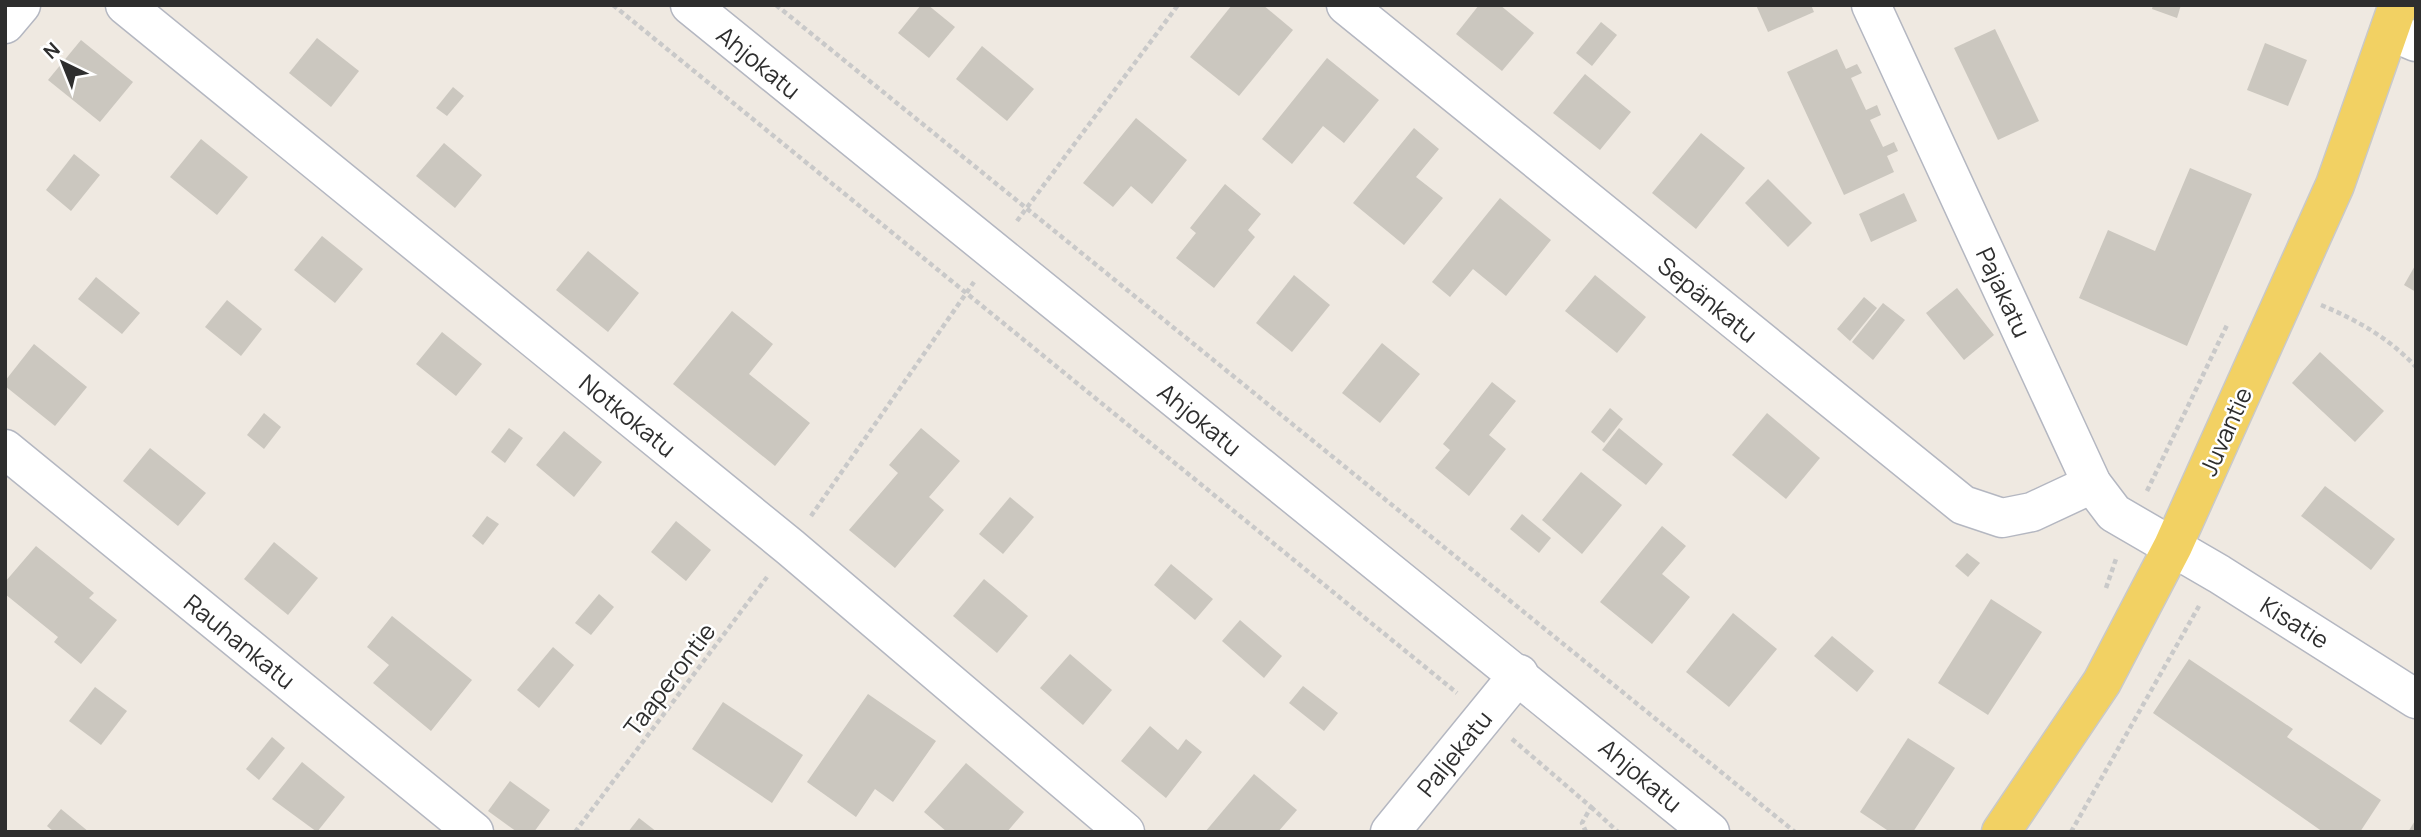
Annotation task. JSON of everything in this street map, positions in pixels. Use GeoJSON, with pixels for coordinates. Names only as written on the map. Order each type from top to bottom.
{"type":"FeatureCollection","features":[{"type":"Feature","properties":{"kind":"main road","name":"Juvantie"},"geometry":{"type":"LineString","coordinates":[[2001,832],[2102,681],[2174,546],[2335,184],[2401,26]]}},
{"type":"Feature","properties":{"kind":"street"},"geometry":{"type":"LineString","coordinates":[[5,24],[21,5]]}},
{"type":"Feature","properties":{"kind":"street","name":"Notkokatu"},"geometry":{"type":"LineString","coordinates":[[125,5],[790,547],[1125,832]]}},
{"type":"Feature","properties":{"kind":"street","name":"Ahjokatu"},"geometry":{"type":"LineString","coordinates":[[690,5],[993,253],[1519,674],[1710,832]]}},
{"type":"Feature","properties":{"kind":"street","name":"Sepänkatu"},"geometry":{"type":"LineString","coordinates":[[1346,5],[1963,505],[2002,518],[2032,512],[2092,484]]}},
{"type":"Feature","properties":{"kind":"street","name":"Pajakatu"},"geometry":{"type":"LineString","coordinates":[[1871,5],[2092,484],[2114,513],[2174,546]]}},
{"type":"Feature","properties":{"kind":"street","name":"Rauhankatu"},"geometry":{"type":"LineString","coordinates":[[5,450],[474,832]]}},
{"type":"Feature","properties":{"kind":"street","name":"Kisatie"},"geometry":{"type":"LineString","coordinates":[[2174,546],[2416,699]]}},
{"type":"Feature","properties":{"kind":"street","name":"Paljekatu"},"geometry":{"type":"LineString","coordinates":[[1390,832],[1519,674]]}},
{"type":"Feature","properties":{"kind":"path"},"geometry":{"type":"LineString","coordinates":[[613,5],[1485,715],[1618,832]]}},
{"type":"Feature","properties":{"kind":"path"},"geometry":{"type":"LineString","coordinates":[[776,5],[1795,832]]}},
{"type":"Feature","properties":{"kind":"path"},"geometry":{"type":"LineString","coordinates":[[2315,302],[2353,318],[2398,347],[2416,367]]}},
{"type":"Feature","properties":{"kind":"path"},"geometry":{"type":"LineString","coordinates":[[2104,593],[2131,522],[2229,319]]}},
{"type":"Feature","properties":{"kind":"path","name":"Taaperontie"},"geometry":{"type":"LineString","coordinates":[[576,832],[790,547]]}},
{"type":"Feature","properties":{"kind":"path"},"geometry":{"type":"LineString","coordinates":[[1586,832],[1582,823],[1591,807]]}},
{"type":"Feature","properties":{"kind":"building"},"geometry":{"type":"Polygon","coordinates":[[[921,5],[928,5],[955,27],[929,58],[898,33],[921,5]]]}},
{"type":"Feature","properties":{"kind":"building"},"geometry":{"type":"Polygon","coordinates":[[[1232,5],[1263,5],[1293,30],[1239,96],[1190,57],[1232,5]]]}},
{"type":"Feature","properties":{"kind":"building"},"geometry":{"type":"Polygon","coordinates":[[[1479,5],[1500,5],[1534,33],[1502,71],[1456,34],[1479,5]]]}},
{"type":"Feature","properties":{"kind":"building"},"geometry":{"type":"Polygon","coordinates":[[[1756,5],[1811,5],[1814,12],[1768,32],[1756,5]]]}},
{"type":"Feature","properties":{"kind":"building"},"geometry":{"type":"Polygon","coordinates":[[[2153,5],[2181,5],[2177,18],[2152,9],[2153,5]]]}},
{"type":"Feature","properties":{"kind":"building"},"geometry":{"type":"Polygon","coordinates":[[[1601,22],[1617,35],[1592,66],[1576,53],[1601,22]]]}},
{"type":"Feature","properties":{"kind":"building"},"geometry":{"type":"Polygon","coordinates":[[[1995,29],[2039,121],[1998,140],[1954,48],[1995,29]]]}},
{"type":"Feature","properties":{"kind":"building"},"geometry":{"type":"Polygon","coordinates":[[[317,38],[359,71],[331,107],[289,73],[317,38]]]}},
{"type":"Feature","properties":{"kind":"building"},"geometry":{"type":"Polygon","coordinates":[[[81,40],[133,82],[100,122],[48,80],[81,40]]]}},
{"type":"Feature","properties":{"kind":"building"},"geometry":{"type":"Polygon","coordinates":[[[2265,43],[2307,60],[2288,106],[2247,90],[2265,43]]]}},
{"type":"Feature","properties":{"kind":"building"},"geometry":{"type":"Polygon","coordinates":[[[982,46],[1034,89],[1007,121],[956,79],[982,46]]]}},
{"type":"Feature","properties":{"kind":"building"},"geometry":{"type":"Polygon","coordinates":[[[1837,49],[1846,69],[1857,64],[1862,73],[1851,78],[1866,110],[1877,105],[1881,115],[1870,120],[1883,147],[1894,142],[1898,151],[1887,156],[1894,172],[1844,195],[1787,72],[1837,49]]]}},
{"type":"Feature","properties":{"kind":"building"},"geometry":{"type":"Polygon","coordinates":[[[1327,58],[1379,100],[1344,143],[1323,126],[1292,164],[1262,139],[1327,58]]]}},
{"type":"Feature","properties":{"kind":"building"},"geometry":{"type":"Polygon","coordinates":[[[1585,74],[1631,112],[1600,150],[1553,113],[1585,74]]]}},
{"type":"Feature","properties":{"kind":"building"},"geometry":{"type":"Polygon","coordinates":[[[453,87],[464,96],[447,116],[436,108],[453,87]]]}},
{"type":"Feature","properties":{"kind":"building"},"geometry":{"type":"Polygon","coordinates":[[[1136,118],[1187,160],[1152,204],[1131,186],[1113,207],[1083,183],[1136,118]]]}},
{"type":"Feature","properties":{"kind":"building"},"geometry":{"type":"Polygon","coordinates":[[[1414,128],[1439,149],[1416,177],[1443,198],[1404,245],[1353,203],[1414,128]]]}},
{"type":"Feature","properties":{"kind":"building"},"geometry":{"type":"Polygon","coordinates":[[[1701,133],[1745,168],[1696,229],[1652,193],[1701,133]]]}},
{"type":"Feature","properties":{"kind":"building"},"geometry":{"type":"Polygon","coordinates":[[[201,139],[248,177],[217,215],[170,177],[201,139]]]}},
{"type":"Feature","properties":{"kind":"building"},"geometry":{"type":"Polygon","coordinates":[[[444,143],[482,175],[455,208],[416,176],[444,143]]]}},
{"type":"Feature","properties":{"kind":"building"},"geometry":{"type":"Polygon","coordinates":[[[74,154],[100,175],[71,211],[46,190],[74,154]]]}},
{"type":"Feature","properties":{"kind":"building"},"geometry":{"type":"Polygon","coordinates":[[[2190,168],[2252,194],[2187,346],[2079,298],[2108,230],[2155,251],[2190,168]]]}},
{"type":"Feature","properties":{"kind":"building"},"geometry":{"type":"Polygon","coordinates":[[[1768,179],[1812,223],[1788,247],[1745,203],[1768,179]]]}},
{"type":"Feature","properties":{"kind":"building"},"geometry":{"type":"Polygon","coordinates":[[[1225,184],[1261,214],[1248,230],[1255,237],[1214,288],[1176,258],[1196,233],[1190,228],[1225,184]]]}},
{"type":"Feature","properties":{"kind":"building"},"geometry":{"type":"Polygon","coordinates":[[[1904,193],[1917,221],[1871,242],[1859,214],[1904,193]]]}},
{"type":"Feature","properties":{"kind":"building"},"geometry":{"type":"Polygon","coordinates":[[[1500,198],[1551,240],[1506,296],[1473,269],[1450,297],[1432,282],[1500,198]]]}},
{"type":"Feature","properties":{"kind":"building"},"geometry":{"type":"Polygon","coordinates":[[[322,236],[363,269],[335,303],[294,270],[322,236]]]}},
{"type":"Feature","properties":{"kind":"building"},"geometry":{"type":"Polygon","coordinates":[[[588,251],[639,293],[608,332],[556,290],[588,251]]]}},
{"type":"Feature","properties":{"kind":"building"},"geometry":{"type":"Polygon","coordinates":[[[2416,264],[2416,292],[2404,285],[2416,264]]]}},
{"type":"Feature","properties":{"kind":"building"},"geometry":{"type":"Polygon","coordinates":[[[1294,275],[1330,305],[1292,352],[1256,323],[1294,275]]]}},
{"type":"Feature","properties":{"kind":"building"},"geometry":{"type":"Polygon","coordinates":[[[1595,275],[1646,317],[1617,353],[1565,311],[1595,275]]]}},
{"type":"Feature","properties":{"kind":"building"},"geometry":{"type":"Polygon","coordinates":[[[96,277],[140,313],[122,334],[78,299],[96,277]]]}},
{"type":"Feature","properties":{"kind":"building"},"geometry":{"type":"Polygon","coordinates":[[[1957,288],[1994,335],[1964,360],[1926,313],[1957,288]]]}},
{"type":"Feature","properties":{"kind":"building"},"geometry":{"type":"Polygon","coordinates":[[[1864,297],[1877,308],[1850,341],[1837,329],[1864,297]]]}},
{"type":"Feature","properties":{"kind":"building"},"geometry":{"type":"Polygon","coordinates":[[[227,300],[262,329],[241,356],[205,327],[227,300]]]}},
{"type":"Feature","properties":{"kind":"building"},"geometry":{"type":"Polygon","coordinates":[[[1883,303],[1905,320],[1873,360],[1852,342],[1883,303]]]}},
{"type":"Feature","properties":{"kind":"building"},"geometry":{"type":"Polygon","coordinates":[[[732,311],[773,344],[749,374],[810,423],[775,466],[673,384],[732,311]]]}},
{"type":"Feature","properties":{"kind":"building"},"geometry":{"type":"Polygon","coordinates":[[[442,332],[482,364],[456,396],[416,364],[442,332]]]}},
{"type":"Feature","properties":{"kind":"building"},"geometry":{"type":"Polygon","coordinates":[[[1382,343],[1420,374],[1380,423],[1342,393],[1382,343]]]}},
{"type":"Feature","properties":{"kind":"building"},"geometry":{"type":"Polygon","coordinates":[[[34,344],[87,387],[55,426],[5,386],[5,381],[34,344]]]}},
{"type":"Feature","properties":{"kind":"building"},"geometry":{"type":"Polygon","coordinates":[[[2320,352],[2384,411],[2355,442],[2292,383],[2320,352]]]}},
{"type":"Feature","properties":{"kind":"building"},"geometry":{"type":"Polygon","coordinates":[[[1492,382],[1516,401],[1489,435],[1506,449],[1469,496],[1435,468],[1450,450],[1443,444],[1492,382]]]}},
{"type":"Feature","properties":{"kind":"building"},"geometry":{"type":"Polygon","coordinates":[[[1610,408],[1623,419],[1604,443],[1591,432],[1610,408]]]}},
{"type":"Feature","properties":{"kind":"building"},"geometry":{"type":"Polygon","coordinates":[[[264,413],[281,427],[264,449],[247,435],[264,413]]]}},
{"type":"Feature","properties":{"kind":"building"},"geometry":{"type":"Polygon","coordinates":[[[1767,413],[1820,458],[1786,499],[1732,455],[1767,413]]]}},
{"type":"Feature","properties":{"kind":"building"},"geometry":{"type":"Polygon","coordinates":[[[509,428],[523,438],[505,463],[491,452],[509,428]]]}},
{"type":"Feature","properties":{"kind":"building"},"geometry":{"type":"Polygon","coordinates":[[[921,428],[960,461],[929,497],[944,510],[895,568],[849,530],[898,473],[889,465],[921,428]]]}},
{"type":"Feature","properties":{"kind":"building"},"geometry":{"type":"Polygon","coordinates":[[[1619,428],[1663,464],[1646,485],[1602,450],[1619,428]]]}},
{"type":"Feature","properties":{"kind":"building"},"geometry":{"type":"Polygon","coordinates":[[[564,431],[602,462],[574,497],[536,465],[564,431]]]}},
{"type":"Feature","properties":{"kind":"building"},"geometry":{"type":"Polygon","coordinates":[[[150,448],[206,493],[178,526],[123,481],[150,448]]]}},
{"type":"Feature","properties":{"kind":"building"},"geometry":{"type":"Polygon","coordinates":[[[1581,472],[1622,505],[1582,554],[1542,520],[1581,472]]]}},
{"type":"Feature","properties":{"kind":"building"},"geometry":{"type":"Polygon","coordinates":[[[2325,486],[2395,539],[2371,570],[2301,516],[2325,486]]]}},
{"type":"Feature","properties":{"kind":"building"},"geometry":{"type":"Polygon","coordinates":[[[1010,497],[1034,517],[1003,554],[979,534],[1010,497]]]}},
{"type":"Feature","properties":{"kind":"building"},"geometry":{"type":"Polygon","coordinates":[[[1522,514],[1551,538],[1539,553],[1510,529],[1522,514]]]}},
{"type":"Feature","properties":{"kind":"building"},"geometry":{"type":"Polygon","coordinates":[[[487,516],[499,524],[483,545],[472,536],[487,516]]]}},
{"type":"Feature","properties":{"kind":"building"},"geometry":{"type":"Polygon","coordinates":[[[676,521],[711,550],[686,581],[651,552],[676,521]]]}},
{"type":"Feature","properties":{"kind":"building"},"geometry":{"type":"Polygon","coordinates":[[[1662,526],[1686,546],[1662,574],[1690,597],[1652,644],[1600,602],[1662,526]]]}},
{"type":"Feature","properties":{"kind":"building"},"geometry":{"type":"Polygon","coordinates":[[[274,542],[318,578],[288,615],[244,579],[274,542]]]}},
{"type":"Feature","properties":{"kind":"building"},"geometry":{"type":"Polygon","coordinates":[[[36,546],[94,593],[89,598],[117,620],[81,664],[54,642],[58,637],[5,594],[5,582],[36,546]]]}},
{"type":"Feature","properties":{"kind":"building"},"geometry":{"type":"Polygon","coordinates":[[[1967,553],[1980,563],[1968,577],[1955,566],[1967,553]]]}},
{"type":"Feature","properties":{"kind":"building"},"geometry":{"type":"Polygon","coordinates":[[[1171,564],[1213,599],[1195,620],[1154,585],[1171,564]]]}},
{"type":"Feature","properties":{"kind":"building"},"geometry":{"type":"Polygon","coordinates":[[[984,579],[1028,616],[997,653],[953,616],[984,579]]]}},
{"type":"Feature","properties":{"kind":"building"},"geometry":{"type":"Polygon","coordinates":[[[599,594],[614,607],[591,635],[575,623],[599,594]]]}},
{"type":"Feature","properties":{"kind":"building"},"geometry":{"type":"Polygon","coordinates":[[[1991,599],[2042,632],[1988,715],[1938,683],[1991,599]]]}},
{"type":"Feature","properties":{"kind":"building"},"geometry":{"type":"Polygon","coordinates":[[[1733,613],[1777,649],[1729,707],[1686,672],[1733,613]]]}},
{"type":"Feature","properties":{"kind":"building"},"geometry":{"type":"Polygon","coordinates":[[[392,616],[472,680],[431,731],[373,683],[389,665],[367,647],[392,616]]]}},
{"type":"Feature","properties":{"kind":"building"},"geometry":{"type":"Polygon","coordinates":[[[1240,620],[1282,656],[1264,678],[1222,641],[1240,620]]]}},
{"type":"Feature","properties":{"kind":"building"},"geometry":{"type":"Polygon","coordinates":[[[1832,636],[1874,671],[1857,692],[1814,656],[1832,636]]]}},
{"type":"Feature","properties":{"kind":"building"},"geometry":{"type":"Polygon","coordinates":[[[553,647],[574,665],[539,708],[517,690],[553,647]]]}},
{"type":"Feature","properties":{"kind":"building"},"geometry":{"type":"Polygon","coordinates":[[[1070,654],[1112,690],[1083,725],[1040,688],[1070,654]]]}},
{"type":"Feature","properties":{"kind":"building"},"geometry":{"type":"Polygon","coordinates":[[[2189,659],[2293,729],[2287,737],[2381,800],[2360,832],[2323,832],[2153,713],[2189,659]]]}},
{"type":"Feature","properties":{"kind":"building"},"geometry":{"type":"Polygon","coordinates":[[[1303,686],[1338,713],[1324,731],[1289,703],[1303,686]]]}},
{"type":"Feature","properties":{"kind":"building"},"geometry":{"type":"Polygon","coordinates":[[[95,687],[127,711],[101,745],[69,721],[95,687]]]}},
{"type":"Feature","properties":{"kind":"building"},"geometry":{"type":"Polygon","coordinates":[[[868,694],[936,741],[893,802],[875,789],[856,817],[807,782],[868,694]]]}},
{"type":"Feature","properties":{"kind":"building"},"geometry":{"type":"Polygon","coordinates":[[[723,702],[803,755],[772,803],[692,749],[723,702]]]}},
{"type":"Feature","properties":{"kind":"building"},"geometry":{"type":"Polygon","coordinates":[[[1150,726],[1178,750],[1186,739],[1202,752],[1166,798],[1121,761],[1150,726]]]}},
{"type":"Feature","properties":{"kind":"building"},"geometry":{"type":"Polygon","coordinates":[[[272,737],[285,748],[259,780],[246,769],[272,737]]]}},
{"type":"Feature","properties":{"kind":"building"},"geometry":{"type":"Polygon","coordinates":[[[1908,738],[1955,768],[1913,832],[1890,832],[1860,812],[1908,738]]]}},
{"type":"Feature","properties":{"kind":"building"},"geometry":{"type":"Polygon","coordinates":[[[302,762],[345,797],[317,832],[272,799],[302,762]]]}},
{"type":"Feature","properties":{"kind":"building"},"geometry":{"type":"Polygon","coordinates":[[[966,763],[1024,812],[1007,832],[947,832],[924,812],[966,763]]]}},
{"type":"Feature","properties":{"kind":"building"},"geometry":{"type":"Polygon","coordinates":[[[1254,774],[1297,810],[1278,832],[1205,832],[1254,774]]]}},
{"type":"Feature","properties":{"kind":"building"},"geometry":{"type":"Polygon","coordinates":[[[510,781],[550,810],[534,832],[517,832],[488,811],[510,781]]]}},
{"type":"Feature","properties":{"kind":"building"},"geometry":{"type":"Polygon","coordinates":[[[61,809],[89,832],[54,832],[47,826],[61,809]]]}},
{"type":"Feature","properties":{"kind":"building"},"geometry":{"type":"Polygon","coordinates":[[[639,818],[657,832],[628,832],[639,818]]]}},
{"type":"Feature","properties":{"kind":"building"},"geometry":{"type":"Polygon","coordinates":[[[2416,819],[2416,832],[2408,832],[2416,819]]]}}]}
